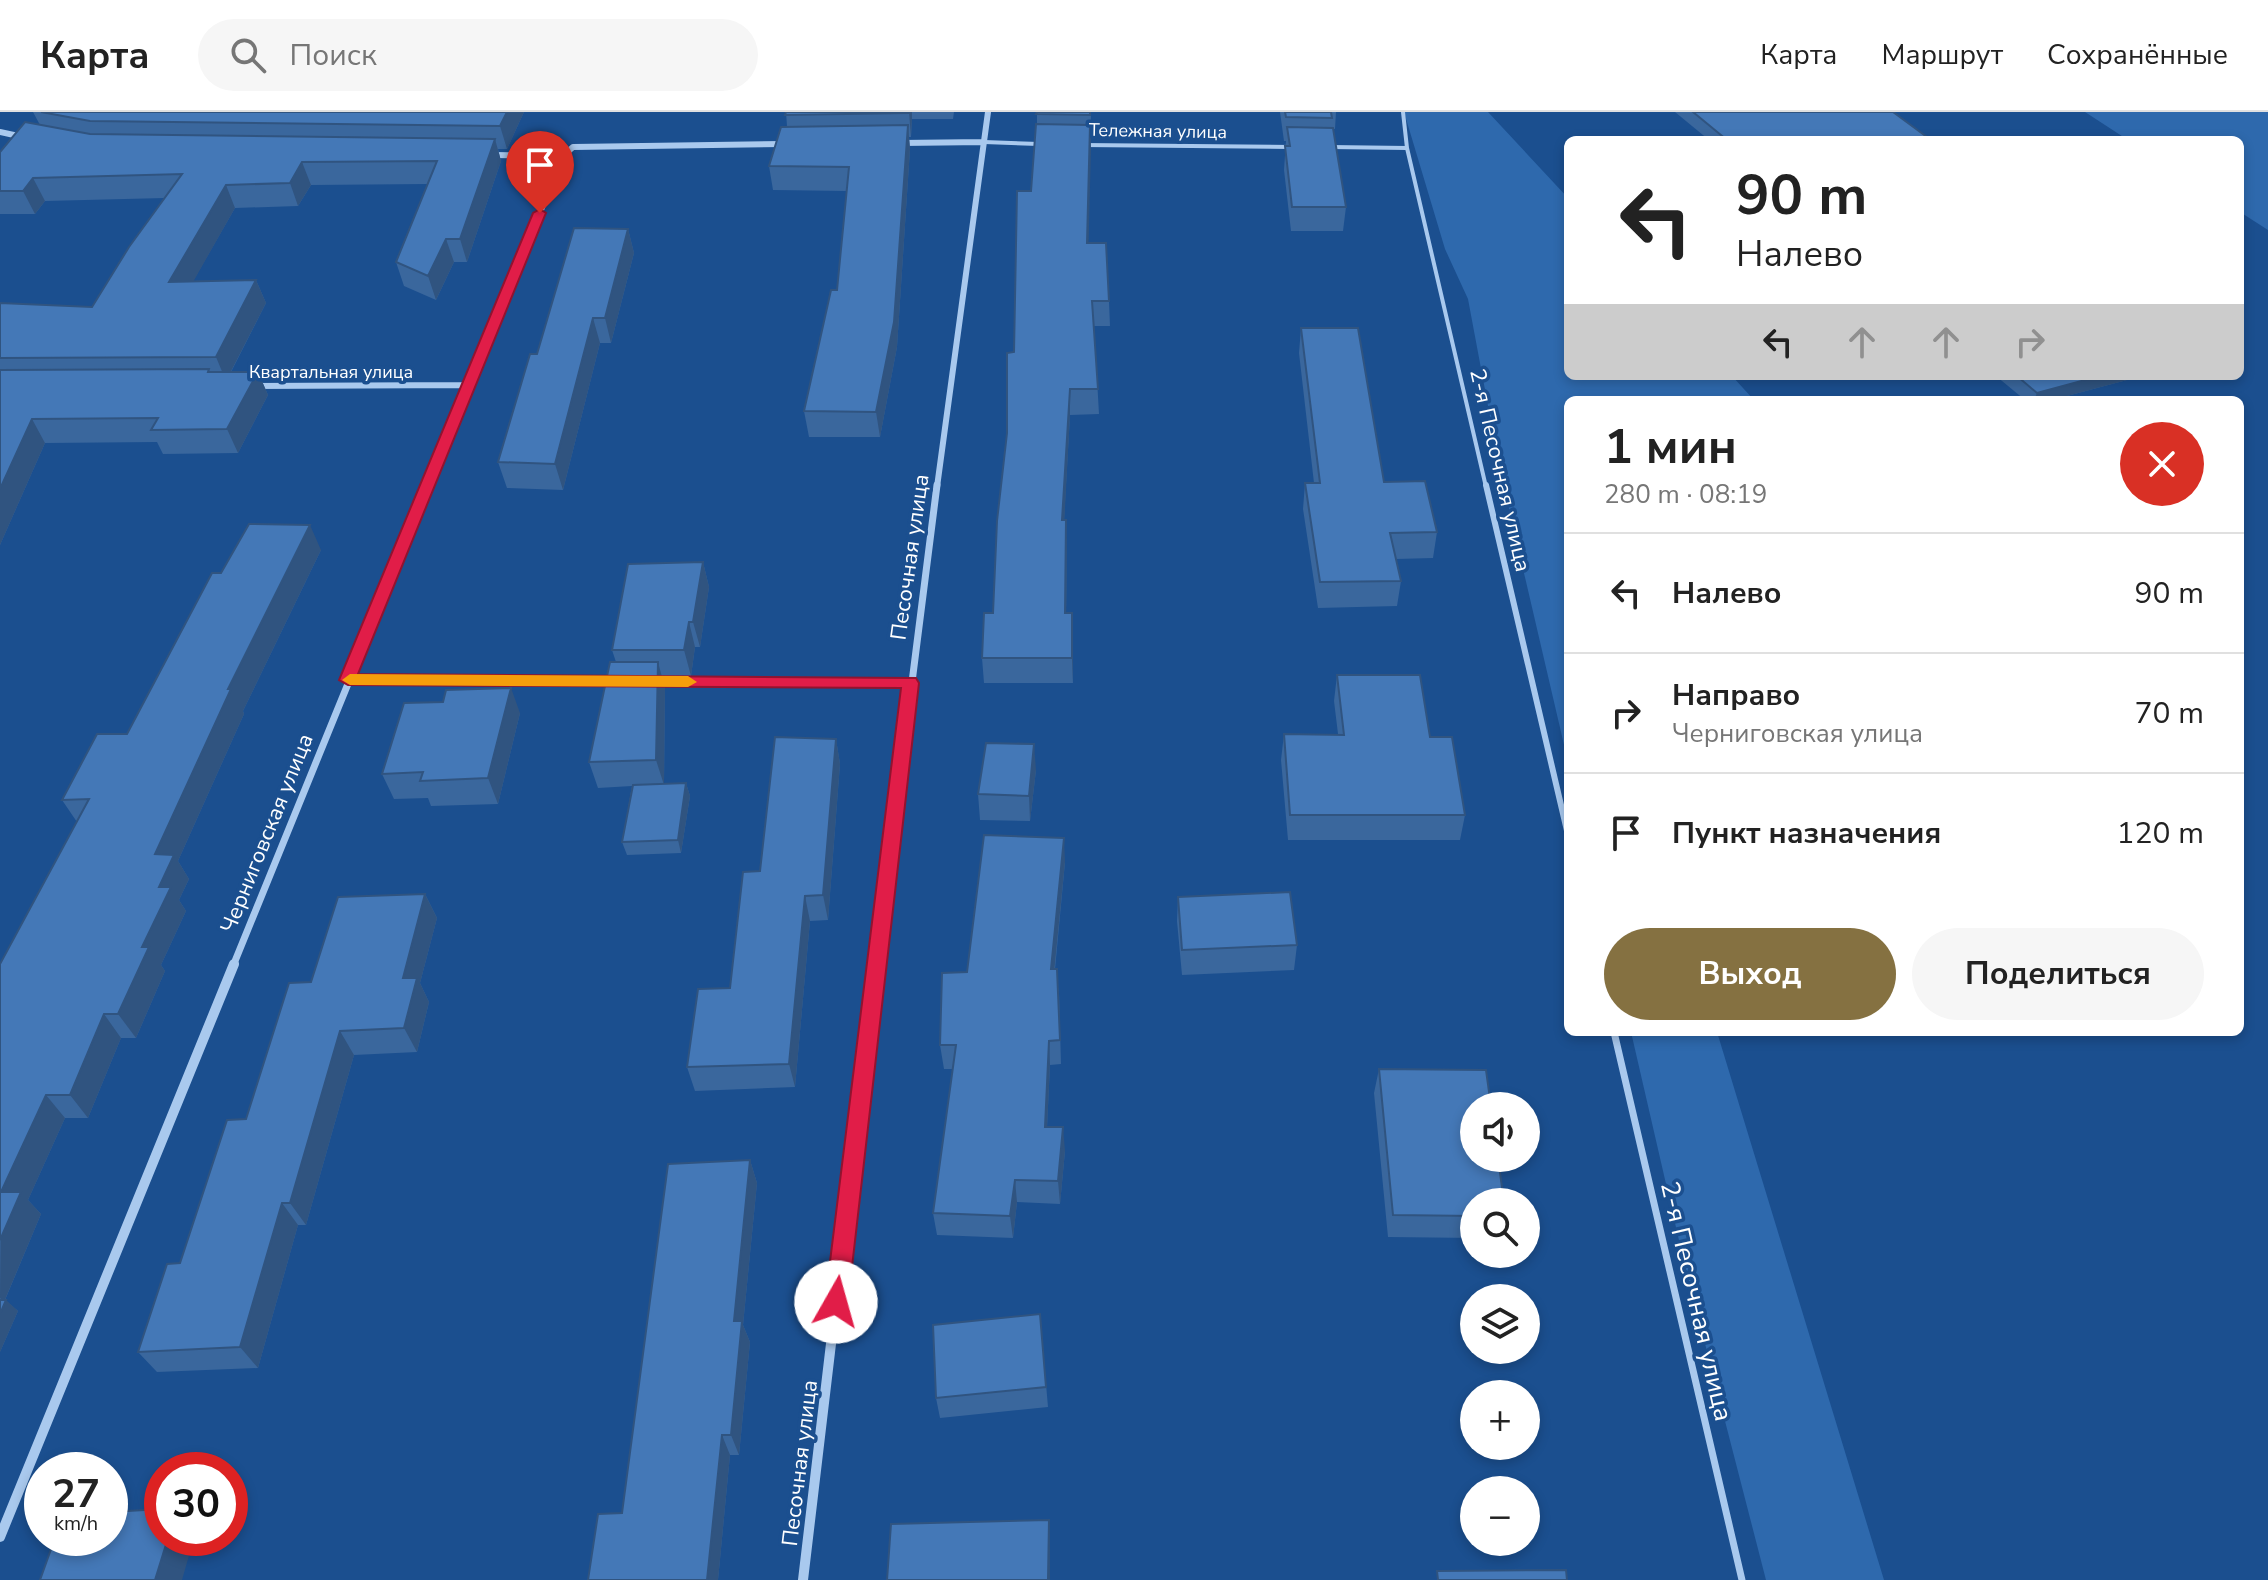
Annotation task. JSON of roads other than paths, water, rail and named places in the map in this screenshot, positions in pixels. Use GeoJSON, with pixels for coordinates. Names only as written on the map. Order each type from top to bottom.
{"type":"FeatureCollection","features":[{"type":"Feature","properties":{"kind":"street","name":"Песочная улица"},"geometry":{"type":"LineString","coordinates":[[803,1580],[910,683],[988,112]]}},
{"type":"Feature","properties":{"kind":"street"},"geometry":{"type":"LineString","coordinates":[[0,132],[28,138]]}},
{"type":"Feature","properties":{"kind":"street"},"geometry":{"type":"LineString","coordinates":[[889,143],[984,142]]}},
{"type":"Feature","properties":{"kind":"street","name":"Черниговская улица"},"geometry":{"type":"LineString","coordinates":[[0,1537],[563,156],[573,147],[794,144]]}},
{"type":"Feature","properties":{"kind":"street"},"geometry":{"type":"LineString","coordinates":[[483,155],[563,156]]}},
{"type":"Feature","properties":{"kind":"street","name":"Квартальная улица"},"geometry":{"type":"LineString","coordinates":[[251,386],[469,385]]}},
{"type":"Feature","properties":{"kind":"lane","name":"2-я Песочная улица"},"geometry":{"type":"LineString","coordinates":[[1403,112],[1407,148],[1564,818]]}},
{"type":"Feature","properties":{"kind":"lane"},"geometry":{"type":"LineString","coordinates":[[984,142],[1040,144]]}},
{"type":"Feature","properties":{"kind":"lane","name":"Тележная улица"},"geometry":{"type":"LineString","coordinates":[[1069,145],[1299,147]]}},
{"type":"Feature","properties":{"kind":"lane"},"geometry":{"type":"LineString","coordinates":[[1330,147],[1407,148]]}},
{"type":"Feature","properties":{"kind":"lane"},"geometry":{"type":"LineString","coordinates":[[348,680],[613,681]]}},
{"type":"Feature","properties":{"kind":"lane"},"geometry":{"type":"LineString","coordinates":[[645,681],[910,683]]}},
{"type":"Feature","properties":{"kind":"lane","name":"2-я Песочная улица"},"geometry":{"type":"LineString","coordinates":[[1615,1036],[1742,1580]]}}]}
